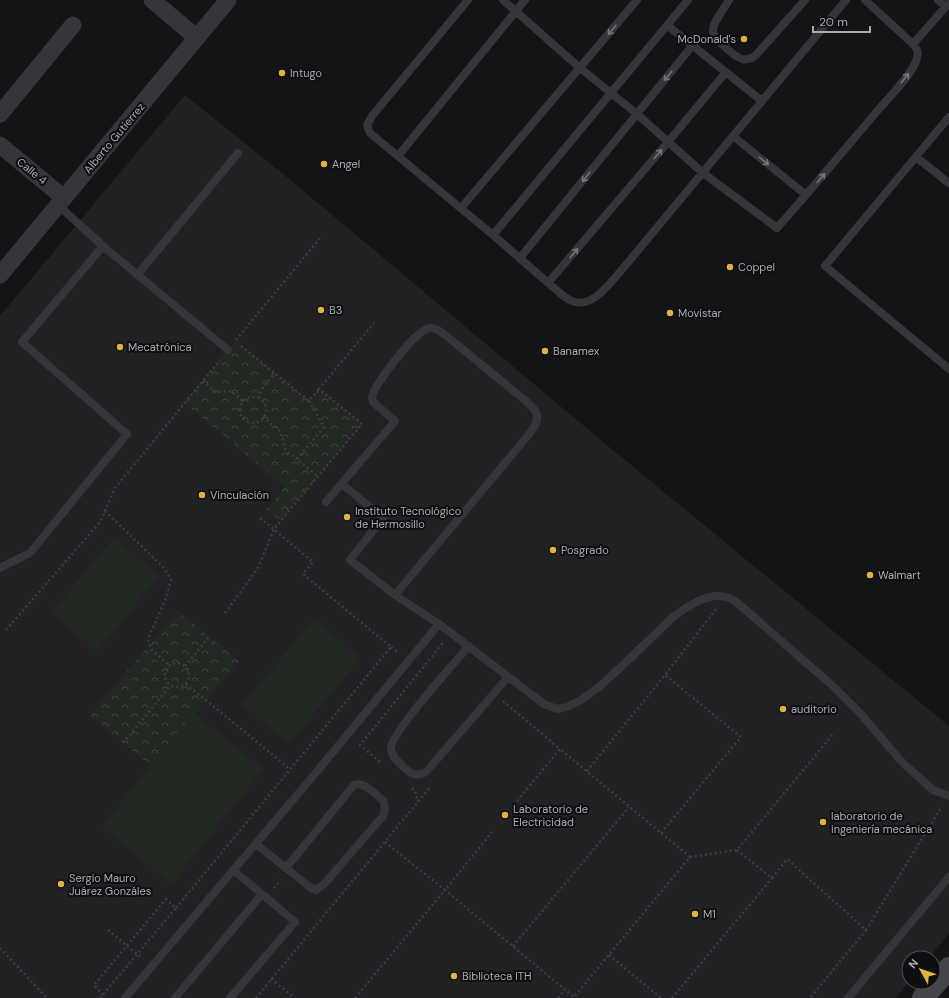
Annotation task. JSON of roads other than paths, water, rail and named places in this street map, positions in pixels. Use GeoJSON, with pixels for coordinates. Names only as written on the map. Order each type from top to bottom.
{"type":"FeatureCollection","features":[{"type":"Feature","properties":{"kind":"street"},"geometry":{"type":"LineString","coordinates":[[152,0],[197,38]]}},
{"type":"Feature","properties":{"kind":"street","name":"Alberto Gutierrez"},"geometry":{"type":"LineString","coordinates":[[0,275],[228,0]]}},
{"type":"Feature","properties":{"kind":"street"},"geometry":{"type":"LineString","coordinates":[[0,114],[73,25]]}},
{"type":"Feature","properties":{"kind":"street","name":"Calle 4"},"geometry":{"type":"LineString","coordinates":[[0,145],[61,202]]}},
{"type":"Feature","properties":{"kind":"street"},"geometry":{"type":"LineString","coordinates":[[923,998],[949,968]]}},
{"type":"Feature","properties":{"kind":"lane"},"geometry":{"type":"LineString","coordinates":[[468,0],[372,116],[367,125],[370,133],[461,208],[561,294],[574,302],[583,303],[591,300],[602,292],[625,266],[846,0]]}},
{"type":"Feature","properties":{"kind":"lane"},"geometry":{"type":"LineString","coordinates":[[503,0],[580,68],[637,114],[703,173],[777,228],[908,74],[918,56],[917,49],[913,44],[865,0]]}},
{"type":"Feature","properties":{"kind":"lane"},"geometry":{"type":"LineString","coordinates":[[398,156],[525,0]]}},
{"type":"Feature","properties":{"kind":"lane"},"geometry":{"type":"LineString","coordinates":[[461,208],[636,0]]}},
{"type":"Feature","properties":{"kind":"lane"},"geometry":{"type":"LineString","coordinates":[[493,235],[668,26],[688,0]]}},
{"type":"Feature","properties":{"kind":"lane"},"geometry":{"type":"LineString","coordinates":[[729,0],[714,23],[714,37],[736,57],[743,60],[750,59],[756,55],[805,0]]}},
{"type":"Feature","properties":{"kind":"lane"},"geometry":{"type":"LineString","coordinates":[[913,44],[947,5],[938,0]]}},
{"type":"Feature","properties":{"kind":"lane"},"geometry":{"type":"LineString","coordinates":[[668,26],[762,101]]}},
{"type":"Feature","properties":{"kind":"lane"},"geometry":{"type":"LineString","coordinates":[[520,258],[692,46]]}},
{"type":"Feature","properties":{"kind":"lane"},"geometry":{"type":"LineString","coordinates":[[548,283],[726,72]]}},
{"type":"Feature","properties":{"kind":"lane"},"geometry":{"type":"LineString","coordinates":[[949,117],[825,266],[949,369]]}},
{"type":"Feature","properties":{"kind":"lane"},"geometry":{"type":"LineString","coordinates":[[734,136],[806,195]]}},
{"type":"Feature","properties":{"kind":"lane"},"geometry":{"type":"LineString","coordinates":[[138,274],[238,153]]}},
{"type":"Feature","properties":{"kind":"lane"},"geometry":{"type":"LineString","coordinates":[[916,157],[949,184]]}},
{"type":"Feature","properties":{"kind":"lane"},"geometry":{"type":"LineString","coordinates":[[61,202],[103,246],[228,350]]}},
{"type":"Feature","properties":{"kind":"lane"},"geometry":{"type":"LineString","coordinates":[[0,568],[30,553],[127,434],[22,342],[103,246]]}},
{"type":"Feature","properties":{"kind":"lane"},"geometry":{"type":"LineString","coordinates":[[326,502],[395,421],[373,402],[372,397],[374,391],[393,364],[415,338],[430,328],[444,334],[526,401],[538,414],[538,419],[527,437],[395,595]]}},
{"type":"Feature","properties":{"kind":"lane"},"geometry":{"type":"LineString","coordinates":[[342,484],[383,518],[350,560],[395,595],[440,624],[544,704],[557,709],[567,707],[581,700],[599,687],[672,617],[686,607],[700,600],[711,597],[726,596],[740,604],[834,686],[859,712],[902,762],[933,790],[949,796]]}},
{"type":"Feature","properties":{"kind":"lane"},"geometry":{"type":"LineString","coordinates":[[126,998],[440,624]]}},
{"type":"Feature","properties":{"kind":"lane"},"geometry":{"type":"LineString","coordinates":[[469,646],[408,719],[392,743],[392,755],[408,771],[420,775],[426,772],[508,677]]}},
{"type":"Feature","properties":{"kind":"lane"},"geometry":{"type":"LineString","coordinates":[[256,844],[311,888],[316,890],[320,889],[383,816],[385,811],[384,802],[364,786],[360,784],[354,785],[288,869]]}},
{"type":"Feature","properties":{"kind":"lane"},"geometry":{"type":"LineString","coordinates":[[230,998],[295,922],[234,871]]}},
{"type":"Feature","properties":{"kind":"lane"},"geometry":{"type":"LineString","coordinates":[[848,998],[949,877]]}},
{"type":"Feature","properties":{"kind":"lane"},"geometry":{"type":"LineString","coordinates":[[175,998],[264,896]]}},
{"type":"Feature","properties":{"kind":"place","name":"McDonald's"},"geometry":{"type":"Point","coordinates":[744,39]}},
{"type":"Feature","properties":{"kind":"place","name":"Intugo"},"geometry":{"type":"Point","coordinates":[282,73]}},
{"type":"Feature","properties":{"kind":"place","name":"Angel"},"geometry":{"type":"Point","coordinates":[324,164]}},
{"type":"Feature","properties":{"kind":"place","name":"Coppel"},"geometry":{"type":"Point","coordinates":[730,267]}},
{"type":"Feature","properties":{"kind":"place","name":"B3"},"geometry":{"type":"Point","coordinates":[321,310]}},
{"type":"Feature","properties":{"kind":"place","name":"Movistar"},"geometry":{"type":"Point","coordinates":[670,313]}},
{"type":"Feature","properties":{"kind":"place","name":"Mecatrónica"},"geometry":{"type":"Point","coordinates":[120,347]}},
{"type":"Feature","properties":{"kind":"place","name":"Banamex"},"geometry":{"type":"Point","coordinates":[545,351]}},
{"type":"Feature","properties":{"kind":"place","name":"Vinculación"},"geometry":{"type":"Point","coordinates":[202,495]}},
{"type":"Feature","properties":{"kind":"place","name":"Instituto Tecnológico de Hermosillo"},"geometry":{"type":"Point","coordinates":[347,517]}},
{"type":"Feature","properties":{"kind":"place","name":"Posgrado"},"geometry":{"type":"Point","coordinates":[553,550]}},
{"type":"Feature","properties":{"kind":"place","name":"Walmart"},"geometry":{"type":"Point","coordinates":[870,575]}},
{"type":"Feature","properties":{"kind":"place","name":"auditorio"},"geometry":{"type":"Point","coordinates":[783,709]}},
{"type":"Feature","properties":{"kind":"place","name":"Laboratorio de Electricidad"},"geometry":{"type":"Point","coordinates":[505,815]}},
{"type":"Feature","properties":{"kind":"place","name":"laboratorio de ingeniería mecánica"},"geometry":{"type":"Point","coordinates":[823,822]}},
{"type":"Feature","properties":{"kind":"place","name":"Sergio Mauro Juárez Gonzáles"},"geometry":{"type":"Point","coordinates":[61,884]}},
{"type":"Feature","properties":{"kind":"place","name":"M1"},"geometry":{"type":"Point","coordinates":[695,914]}},
{"type":"Feature","properties":{"kind":"place","name":"Biblioteca ITH"},"geometry":{"type":"Point","coordinates":[454,976]}}]}
